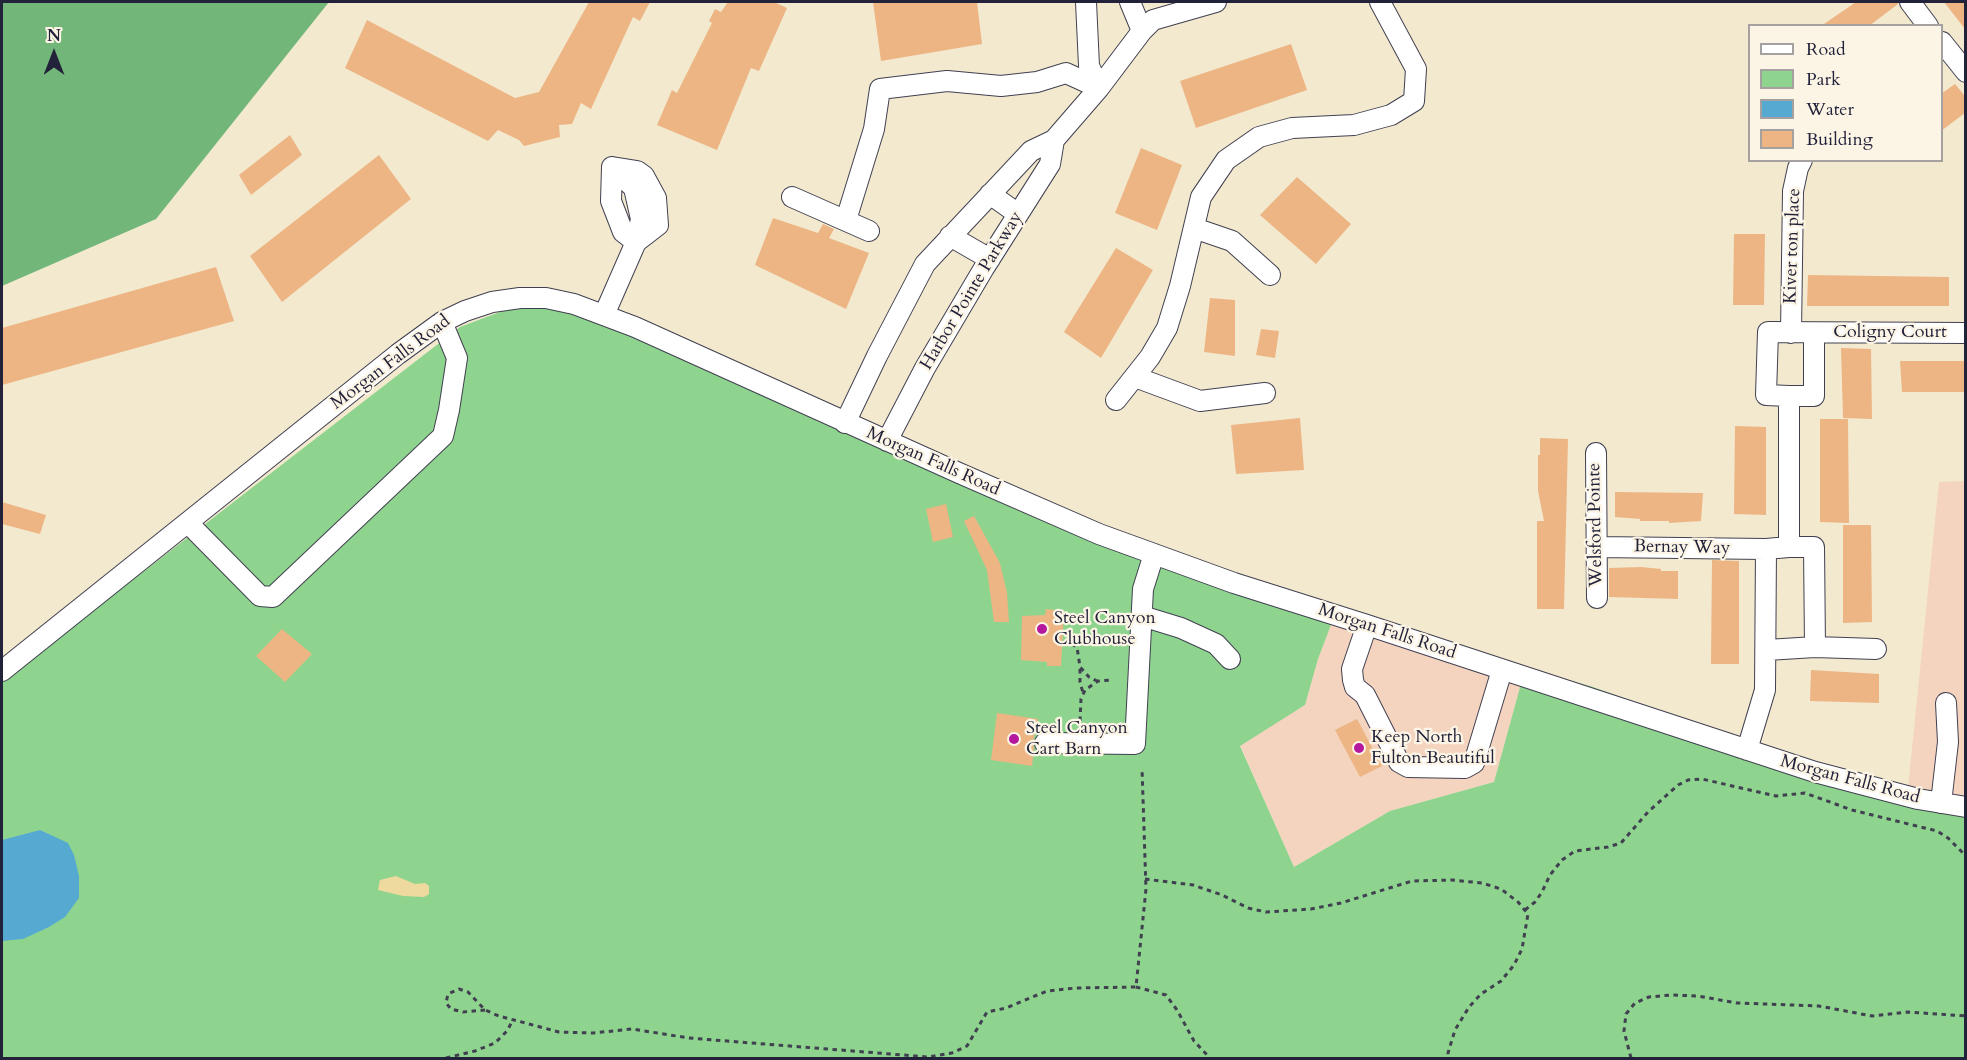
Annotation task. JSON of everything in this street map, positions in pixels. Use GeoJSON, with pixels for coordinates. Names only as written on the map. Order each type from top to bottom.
{"type":"FeatureCollection","features":[{"type":"Feature","properties":{"kind":"street"},"geometry":{"type":"LineString","coordinates":[[1086,2],[1089,66],[1099,88]]}},
{"type":"Feature","properties":{"kind":"street"},"geometry":{"type":"LineString","coordinates":[[1130,2],[1142,31],[1154,20],[1179,7],[1216,2]]}},
{"type":"Feature","properties":{"kind":"street"},"geometry":{"type":"LineString","coordinates":[[1116,400],[1150,357],[1167,328],[1180,286],[1201,197],[1226,160],[1259,137],[1292,128],[1354,125],[1391,115],[1414,101],[1416,69],[1380,2]]}},
{"type":"Feature","properties":{"kind":"street"},"geometry":{"type":"LineString","coordinates":[[1910,2],[1921,23]]}},
{"type":"Feature","properties":{"kind":"street","name":"Harbor Pointe Parkway"},"geometry":{"type":"LineString","coordinates":[[846,423],[925,264],[1031,151],[1054,140],[1099,88],[1142,31]]}},
{"type":"Feature","properties":{"kind":"street"},"geometry":{"type":"LineString","coordinates":[[846,220],[874,129],[880,89],[947,81],[1001,86],[1037,82],[1066,73],[1099,88]]}},
{"type":"Feature","properties":{"kind":"street","name":"Harbor Pointe Parkway"},"geometry":{"type":"LineString","coordinates":[[887,441],[925,368],[1050,164],[1054,140]]}},
{"type":"Feature","properties":{"kind":"street","name":"Kiver ton place"},"geometry":{"type":"LineString","coordinates":[[1791,333],[1792,191],[1801,162]]}},
{"type":"Feature","properties":{"kind":"street"},"geometry":{"type":"LineString","coordinates":[[604,315],[636,242],[658,225],[656,198],[644,176],[638,171],[612,167],[611,201],[623,232],[636,242]]}},
{"type":"Feature","properties":{"kind":"street"},"geometry":{"type":"LineString","coordinates":[[990,194],[1018,214]]}},
{"type":"Feature","properties":{"kind":"street"},"geometry":{"type":"LineString","coordinates":[[792,197],[869,231]]}},
{"type":"Feature","properties":{"kind":"street"},"geometry":{"type":"LineString","coordinates":[[1194,228],[1232,241],[1270,275]]}},
{"type":"Feature","properties":{"kind":"street"},"geometry":{"type":"LineString","coordinates":[[950,236],[990,259]]}},
{"type":"Feature","properties":{"kind":"street","name":"Morgan Falls Road"},"geometry":{"type":"LineString","coordinates":[[2,671],[398,354],[442,322],[465,310],[492,302],[520,298],[546,298],[574,304],[604,315],[1099,534],[1154,555],[1815,772],[1918,799],[1965,807]]}},
{"type":"Feature","properties":{"kind":"street"},"geometry":{"type":"LineString","coordinates":[[188,523],[260,596],[273,597],[443,436],[457,358],[442,322]]}},
{"type":"Feature","properties":{"kind":"street"},"geometry":{"type":"LineString","coordinates":[[1768,332],[1814,333],[1814,396],[1766,395],[1768,332]]}},
{"type":"Feature","properties":{"kind":"street","name":"Coligny Court"},"geometry":{"type":"LineString","coordinates":[[1814,333],[1965,333]]}},
{"type":"Feature","properties":{"kind":"street"},"geometry":{"type":"LineString","coordinates":[[1135,377],[1200,401],[1265,393]]}},
{"type":"Feature","properties":{"kind":"street"},"geometry":{"type":"LineString","coordinates":[[1789,396],[1790,547]]}},
{"type":"Feature","properties":{"kind":"street","name":"Welsford Pointe"},"geometry":{"type":"LineString","coordinates":[[1596,453],[1597,598]]}},
{"type":"Feature","properties":{"kind":"street","name":"Bernay Way"},"geometry":{"type":"LineString","coordinates":[[1597,547],[1766,549]]}},
{"type":"Feature","properties":{"kind":"street"},"geometry":{"type":"LineString","coordinates":[[1747,750],[1765,690],[1766,549],[1815,547],[1815,647]]}},
{"type":"Feature","properties":{"kind":"street"},"geometry":{"type":"LineString","coordinates":[[1045,743],[1135,744],[1143,589],[1154,555]]}},
{"type":"Feature","properties":{"kind":"street"},"geometry":{"type":"LineString","coordinates":[[1142,616],[1181,628],[1216,644],[1230,659]]}},
{"type":"Feature","properties":{"kind":"street"},"geometry":{"type":"LineString","coordinates":[[1367,625],[1352,669],[1355,687],[1365,695],[1399,762],[1408,767],[1465,768],[1474,763],[1502,670]]}},
{"type":"Feature","properties":{"kind":"street"},"geometry":{"type":"LineString","coordinates":[[1767,650],[1815,647],[1876,649]]}},
{"type":"Feature","properties":{"kind":"street"},"geometry":{"type":"LineString","coordinates":[[1941,803],[1948,742],[1946,703]]}},
{"type":"Feature","properties":{"kind":"path"},"geometry":{"type":"LineString","coordinates":[[1063,643],[1070,643],[1079,650],[1080,682],[1083,693],[1080,721]]}},
{"type":"Feature","properties":{"kind":"path"},"geometry":{"type":"LineString","coordinates":[[1080,667],[1089,677],[1098,681],[1113,680]]}},
{"type":"Feature","properties":{"kind":"path"},"geometry":{"type":"LineString","coordinates":[[1083,693],[1098,681]]}},
{"type":"Feature","properties":{"kind":"path"},"geometry":{"type":"LineString","coordinates":[[1136,987],[1145,879],[1142,768]]}},
{"type":"Feature","properties":{"kind":"path"},"geometry":{"type":"LineString","coordinates":[[1525,910],[1535,902],[1550,875],[1562,860],[1575,851],[1621,843],[1648,812],[1678,785],[1688,780],[1702,779],[1776,796],[1805,793],[1852,810],[1937,831],[1948,838],[1965,856]]}},
{"type":"Feature","properties":{"kind":"path"},"geometry":{"type":"LineString","coordinates":[[1145,879],[1193,885],[1248,908],[1266,912],[1311,909],[1341,903],[1412,881],[1452,880],[1482,883],[1501,890],[1518,902],[1528,914],[1522,949],[1514,965],[1501,981],[1481,994],[1469,1007],[1455,1030],[1448,1059]]}},
{"type":"Feature","properties":{"kind":"path"},"geometry":{"type":"LineString","coordinates":[[484,1010],[468,992],[459,989],[448,994],[446,1003],[451,1009],[463,1012],[484,1010],[559,1032],[593,1033],[632,1029],[689,1038],[928,1057],[952,1053],[967,1046],[987,1012],[1006,1008],[1047,991],[1136,987],[1166,995],[1194,1041],[1210,1059]]}},
{"type":"Feature","properties":{"kind":"path"},"geometry":{"type":"LineString","coordinates":[[1631,1059],[1624,1031],[1626,1014],[1635,1003],[1649,997],[1698,996],[1737,1003],[1819,1006],[1872,1016],[1908,1012],[1965,1016]]}},
{"type":"Feature","properties":{"kind":"path"},"geometry":{"type":"LineString","coordinates":[[446,1059],[495,1043],[507,1031],[513,1020]]}},
{"type":"Feature","properties":{"kind":"shaded area"},"geometry":{"type":"Polygon","coordinates":[[[1965,481],[1965,803],[1907,798],[1939,482],[1965,481]]]}},
{"type":"Feature","properties":{"kind":"shaded area"},"geometry":{"type":"Polygon","coordinates":[[[1337,609],[1525,669],[1494,782],[1390,811],[1294,867],[1240,745],[1305,705],[1318,659],[1337,609]]]}},
{"type":"Feature","properties":{"kind":"green space"},"geometry":{"type":"Polygon","coordinates":[[[2,2],[329,2],[156,219],[2,286],[2,2]]]}},
{"type":"Feature","properties":{"kind":"green space"},"geometry":{"type":"Polygon","coordinates":[[[550,293],[1002,495],[1337,609],[1318,659],[1305,705],[1240,746],[1294,867],[1390,811],[1494,782],[1525,669],[1590,686],[1907,798],[1965,803],[1965,1058],[2,1058],[2,681],[460,327],[550,293]]]}},
{"type":"Feature","properties":{"kind":"sand"},"geometry":{"type":"Polygon","coordinates":[[[396,876],[415,884],[425,883],[429,886],[429,894],[424,897],[403,896],[378,890],[380,880],[396,876]]]}},
{"type":"Feature","properties":{"kind":"water"},"geometry":{"type":"Polygon","coordinates":[[[40,830],[68,843],[74,855],[79,876],[79,898],[65,917],[49,927],[23,939],[2,941],[2,840],[40,830]]]}},
{"type":"Feature","properties":{"kind":"building"},"geometry":{"type":"Polygon","coordinates":[[[589,2],[650,2],[640,21],[633,17],[591,109],[581,103],[572,124],[559,125],[560,137],[524,146],[519,140],[498,130],[488,141],[345,68],[367,20],[515,98],[539,92],[589,2]]]}},
{"type":"Feature","properties":{"kind":"building"},"geometry":{"type":"Polygon","coordinates":[[[728,2],[774,2],[787,8],[759,71],[751,68],[717,150],[657,125],[672,90],[677,93],[712,23],[709,21],[715,9],[721,12],[728,2]]]}},
{"type":"Feature","properties":{"kind":"building"},"geometry":{"type":"Polygon","coordinates":[[[873,2],[977,2],[982,44],[881,61],[873,2]]]}},
{"type":"Feature","properties":{"kind":"building"},"geometry":{"type":"Polygon","coordinates":[[[1856,2],[1898,2],[1872,24],[1824,24],[1856,2]]]}},
{"type":"Feature","properties":{"kind":"building"},"geometry":{"type":"Polygon","coordinates":[[[1944,2],[1965,2],[1965,29],[1944,2]]]}},
{"type":"Feature","properties":{"kind":"building"},"geometry":{"type":"Polygon","coordinates":[[[1291,44],[1307,90],[1196,128],[1180,81],[1291,44]]]}},
{"type":"Feature","properties":{"kind":"building"},"geometry":{"type":"Polygon","coordinates":[[[1955,84],[1965,96],[1965,113],[1943,130],[1943,93],[1955,84]]]}},
{"type":"Feature","properties":{"kind":"building"},"geometry":{"type":"Polygon","coordinates":[[[290,135],[302,155],[251,195],[239,175],[290,135]]]}},
{"type":"Feature","properties":{"kind":"building"},"geometry":{"type":"Polygon","coordinates":[[[1141,148],[1182,165],[1157,230],[1115,213],[1141,148]]]}},
{"type":"Feature","properties":{"kind":"building"},"geometry":{"type":"Polygon","coordinates":[[[379,155],[411,199],[282,302],[250,256],[379,155]]]}},
{"type":"Feature","properties":{"kind":"building"},"geometry":{"type":"Polygon","coordinates":[[[1297,177],[1351,224],[1316,264],[1260,215],[1297,177]]]}},
{"type":"Feature","properties":{"kind":"building"},"geometry":{"type":"Polygon","coordinates":[[[773,218],[818,233],[823,224],[834,229],[829,238],[869,253],[846,309],[755,265],[773,218]]]}},
{"type":"Feature","properties":{"kind":"building"},"geometry":{"type":"Polygon","coordinates":[[[1734,234],[1765,234],[1764,305],[1733,305],[1734,234]]]}},
{"type":"Feature","properties":{"kind":"building"},"geometry":{"type":"Polygon","coordinates":[[[1116,248],[1153,270],[1101,358],[1064,332],[1116,248]]]}},
{"type":"Feature","properties":{"kind":"building"},"geometry":{"type":"Polygon","coordinates":[[[216,267],[234,321],[2,385],[2,328],[216,267]]]}},
{"type":"Feature","properties":{"kind":"building"},"geometry":{"type":"Polygon","coordinates":[[[1808,275],[1949,277],[1949,306],[1807,306],[1808,275]]]}},
{"type":"Feature","properties":{"kind":"building"},"geometry":{"type":"Polygon","coordinates":[[[1210,298],[1235,300],[1235,356],[1204,352],[1210,298]]]}},
{"type":"Feature","properties":{"kind":"building"},"geometry":{"type":"Polygon","coordinates":[[[1261,329],[1279,331],[1275,358],[1256,355],[1261,329]]]}},
{"type":"Feature","properties":{"kind":"building"},"geometry":{"type":"Polygon","coordinates":[[[1841,348],[1871,349],[1872,419],[1843,418],[1841,348]]]}},
{"type":"Feature","properties":{"kind":"building"},"geometry":{"type":"Polygon","coordinates":[[[1900,361],[1965,361],[1965,392],[1902,392],[1900,361]]]}},
{"type":"Feature","properties":{"kind":"building"},"geometry":{"type":"Polygon","coordinates":[[[1300,418],[1304,470],[1236,474],[1231,425],[1300,418]]]}},
{"type":"Feature","properties":{"kind":"building"},"geometry":{"type":"Polygon","coordinates":[[[1820,419],[1848,419],[1849,523],[1820,522],[1820,419]]]}},
{"type":"Feature","properties":{"kind":"building"},"geometry":{"type":"Polygon","coordinates":[[[1735,426],[1766,427],[1766,515],[1734,514],[1735,426]]]}},
{"type":"Feature","properties":{"kind":"building"},"geometry":{"type":"Polygon","coordinates":[[[1540,438],[1568,439],[1564,609],[1537,609],[1537,521],[1544,521],[1538,491],[1540,438]]]}},
{"type":"Feature","properties":{"kind":"building"},"geometry":{"type":"Polygon","coordinates":[[[1615,492],[1703,493],[1701,521],[1669,523],[1669,521],[1640,521],[1640,519],[1615,517],[1615,492]]]}},
{"type":"Feature","properties":{"kind":"building"},"geometry":{"type":"Polygon","coordinates":[[[2,502],[46,515],[40,534],[2,524],[2,502]]]}},
{"type":"Feature","properties":{"kind":"building"},"geometry":{"type":"Polygon","coordinates":[[[946,504],[953,537],[933,542],[926,509],[946,504]]]}},
{"type":"Feature","properties":{"kind":"building"},"geometry":{"type":"Polygon","coordinates":[[[974,516],[1000,563],[1007,593],[1009,622],[994,622],[987,570],[964,521],[974,516]]]}},
{"type":"Feature","properties":{"kind":"building"},"geometry":{"type":"Polygon","coordinates":[[[1843,525],[1871,525],[1872,622],[1843,623],[1843,525]]]}},
{"type":"Feature","properties":{"kind":"building"},"geometry":{"type":"Polygon","coordinates":[[[1712,560],[1739,561],[1739,664],[1711,664],[1712,560]]]}},
{"type":"Feature","properties":{"kind":"building"},"geometry":{"type":"Polygon","coordinates":[[[1609,568],[1661,569],[1661,571],[1678,571],[1678,599],[1609,597],[1609,568]]]}},
{"type":"Feature","properties":{"kind":"building","name":"Steel Canyon Clubhouse"},"geometry":{"type":"Polygon","coordinates":[[[1046,609],[1064,611],[1061,666],[1047,666],[1047,662],[1021,660],[1022,616],[1045,615],[1046,609]]]}},
{"type":"Feature","properties":{"kind":"building"},"geometry":{"type":"Polygon","coordinates":[[[282,629],[312,654],[285,682],[256,656],[282,629]]]}},
{"type":"Feature","properties":{"kind":"building"},"geometry":{"type":"Polygon","coordinates":[[[1811,670],[1879,674],[1879,703],[1810,701],[1811,670]]]}},
{"type":"Feature","properties":{"kind":"building","name":"Steel Canyon Cart Barn"},"geometry":{"type":"Polygon","coordinates":[[[997,713],[1038,719],[1033,742],[1032,766],[991,760],[997,713]]]}},
{"type":"Feature","properties":{"kind":"building","name":"Keep North Fulton Beautiful"},"geometry":{"type":"Polygon","coordinates":[[[1357,719],[1382,766],[1360,777],[1335,730],[1357,719]]]}},
{"type":"Feature","properties":{"kind":"place","name":"Steel Canyon Clubhouse"},"geometry":{"type":"Point","coordinates":[1042,629]}},
{"type":"Feature","properties":{"kind":"place","name":"Steel Canyon Cart Barn"},"geometry":{"type":"Point","coordinates":[1014,739]}},
{"type":"Feature","properties":{"kind":"place","name":"Keep North Fulton Beautiful"},"geometry":{"type":"Point","coordinates":[1359,748]}}]}
